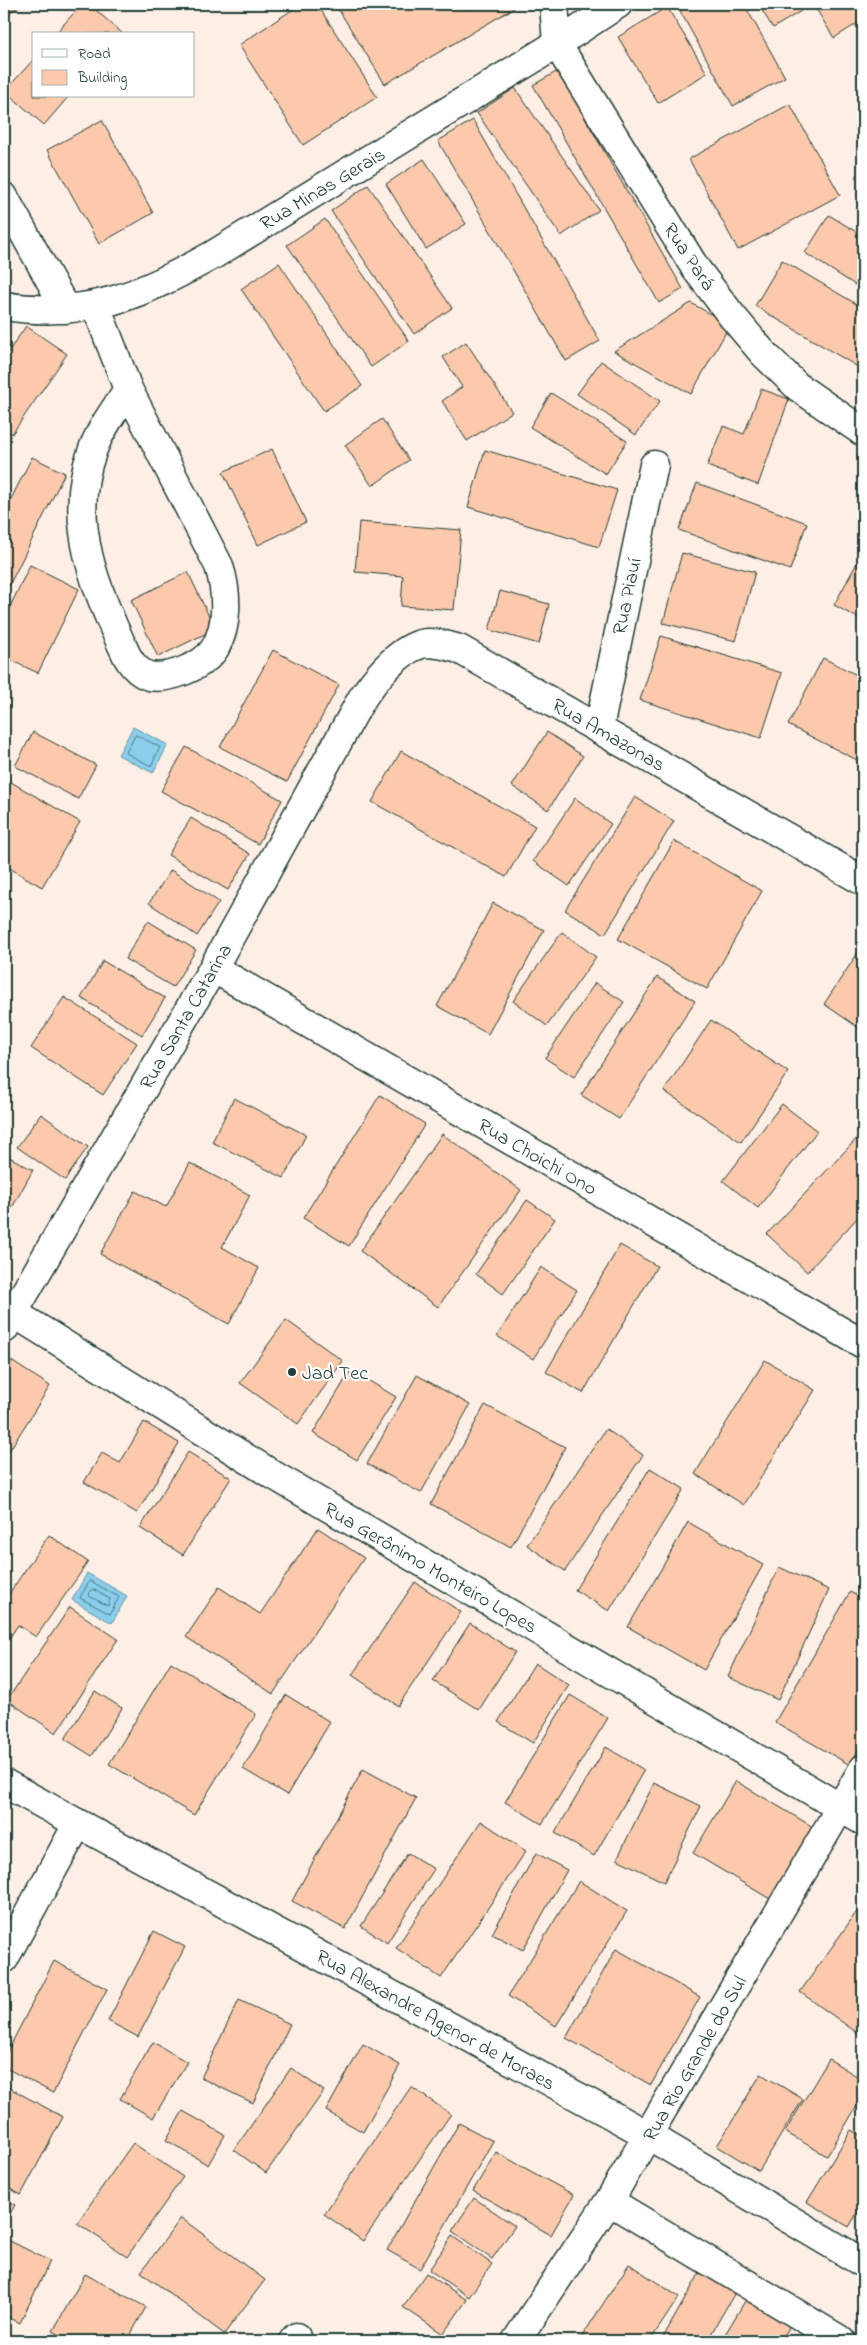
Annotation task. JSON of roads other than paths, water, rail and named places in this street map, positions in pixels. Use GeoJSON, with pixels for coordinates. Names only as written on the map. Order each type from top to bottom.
{"type":"FeatureCollection","features":[{"type":"Feature","properties":{"kind":"street"},"geometry":{"type":"LineString","coordinates":[[554,4],[557,44]]}},
{"type":"Feature","properties":{"kind":"street","name":"Rua Minas Gerais"},"geometry":{"type":"LineString","coordinates":[[4,306],[32,310],[96,306],[143,291],[213,255],[557,44],[618,4]]}},
{"type":"Feature","properties":{"kind":"street","name":"Rua Pará"},"geometry":{"type":"LineString","coordinates":[[557,44],[696,269],[732,316],[763,353],[798,387],[863,432]]}},
{"type":"Feature","properties":{"kind":"street"},"geometry":{"type":"LineString","coordinates":[[4,197],[66,308]]}},
{"type":"Feature","properties":{"kind":"street"},"geometry":{"type":"LineString","coordinates":[[96,306],[128,389],[219,566],[224,583],[225,607],[221,634],[214,650],[197,664],[181,672],[166,676],[143,674],[131,664],[126,656],[101,600],[82,521],[82,486],[92,450],[128,389]]}},
{"type":"Feature","properties":{"kind":"street","name":"Rua Piauí"},"geometry":{"type":"LineString","coordinates":[[599,728],[654,465]]}},
{"type":"Feature","properties":{"kind":"street","name":"Rua Amazonas"},"geometry":{"type":"LineString","coordinates":[[361,700],[373,681],[402,655],[421,644],[441,644],[460,649],[863,881]]}},
{"type":"Feature","properties":{"kind":"street","name":"Rua Santa Catarina"},"geometry":{"type":"LineString","coordinates":[[7,1316],[213,968],[361,700]]}},
{"type":"Feature","properties":{"kind":"street","name":"Rua Choichi Ono"},"geometry":{"type":"LineString","coordinates":[[213,968],[863,1344]]}},
{"type":"Feature","properties":{"kind":"street","name":"Rua Gerônimo Monteiro Lopes"},"geometry":{"type":"LineString","coordinates":[[7,1316],[270,1473],[852,1814]]}},
{"type":"Feature","properties":{"kind":"street","name":"Rua Rio Grande do Sul"},"geometry":{"type":"LineString","coordinates":[[516,2341],[609,2201],[648,2135],[852,1814],[863,1769]]}},
{"type":"Feature","properties":{"kind":"street","name":"Rua Alexandre Agenor de Moraes"},"geometry":{"type":"LineString","coordinates":[[4,1783],[77,1825],[648,2135],[863,2263]]}},
{"type":"Feature","properties":{"kind":"street"},"geometry":{"type":"LineString","coordinates":[[4,1959],[77,1825]]}},
{"type":"Feature","properties":{"kind":"street"},"geometry":{"type":"LineString","coordinates":[[609,2201],[842,2341]]}},
{"type":"Feature","properties":{"kind":"water"},"geometry":{"type":"Polygon","coordinates":[[[133,727],[168,745],[153,773],[118,755],[133,727]]]}},
{"type":"Feature","properties":{"kind":"water"},"geometry":{"type":"Polygon","coordinates":[[[87,1573],[127,1596],[112,1623],[72,1600],[87,1573]]]}},
{"type":"Feature","properties":{"kind":"place","name":"Jad Tec"},"geometry":{"type":"Point","coordinates":[292,1372]}}]}
